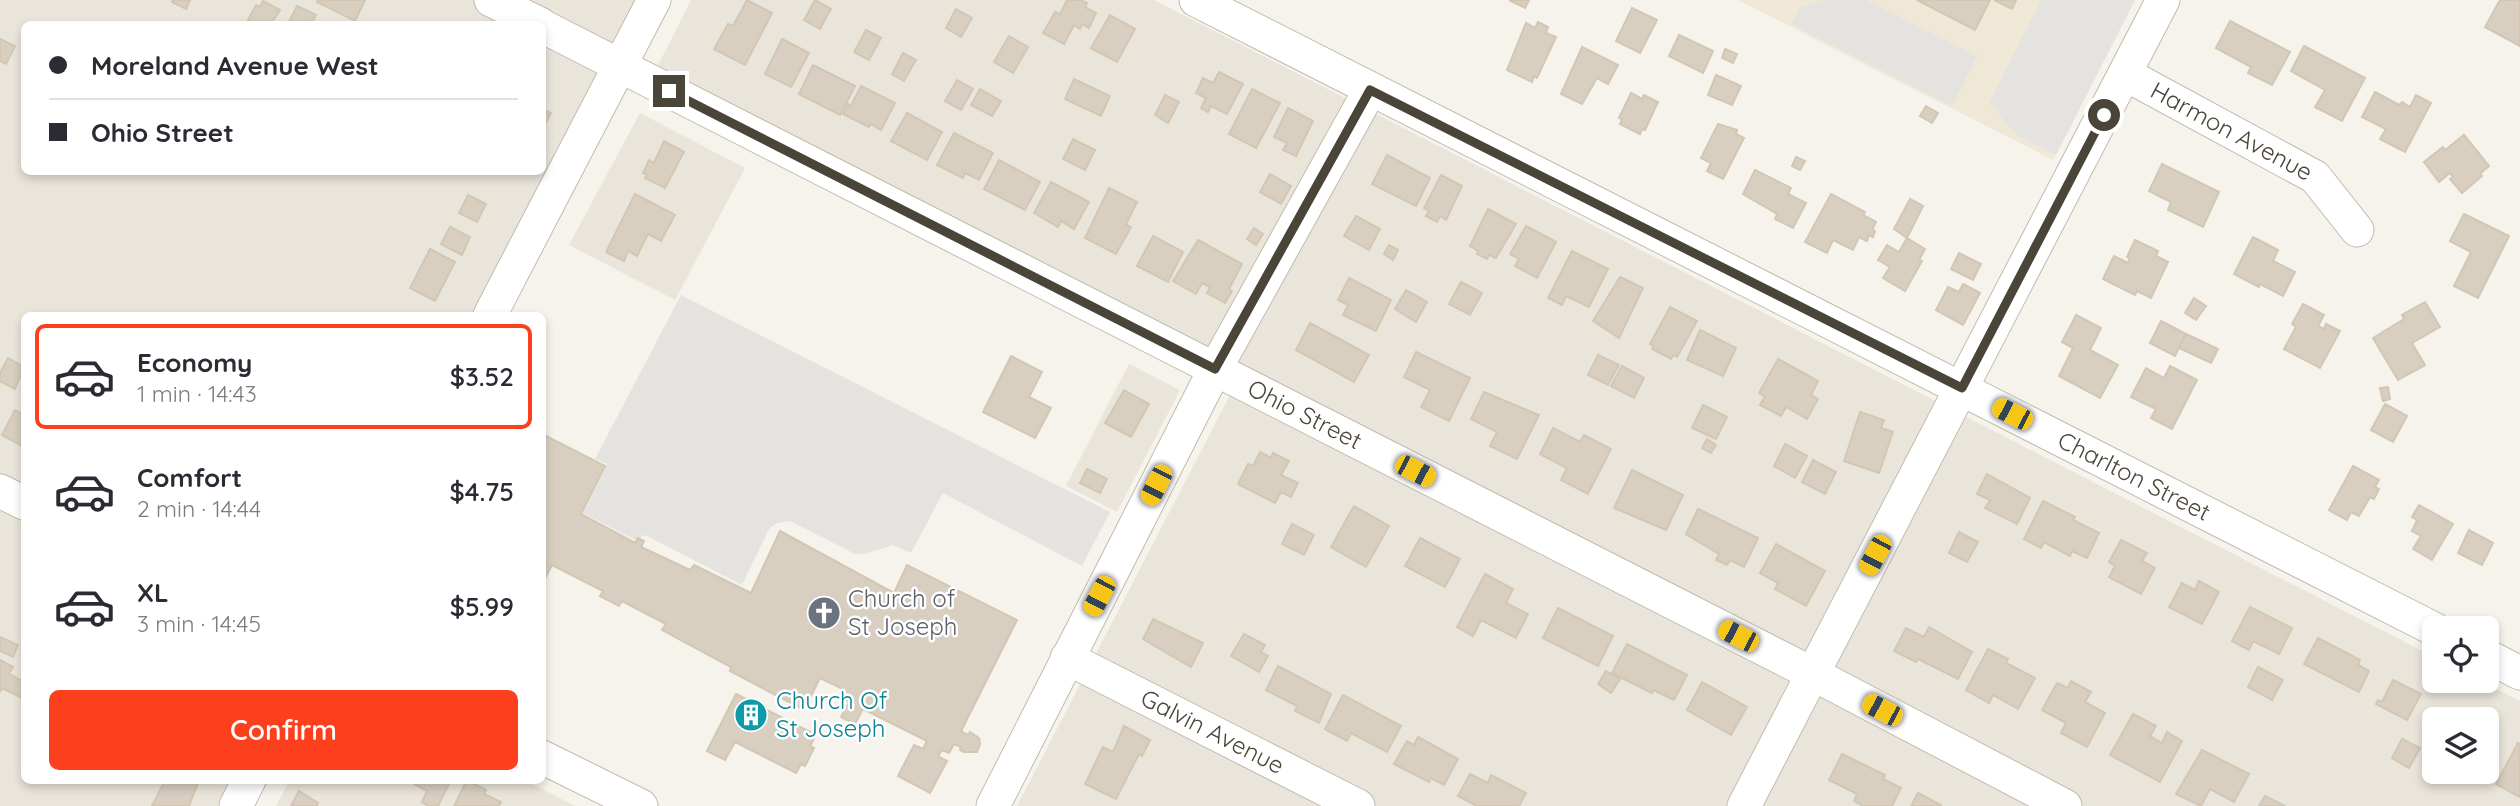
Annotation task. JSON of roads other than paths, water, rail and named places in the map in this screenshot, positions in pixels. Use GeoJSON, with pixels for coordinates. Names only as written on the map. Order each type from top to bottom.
{"type":"FeatureCollection","features":[{"type":"Feature","properties":{"kind":"street","name":"Ohio Street"},"geometry":{"type":"LineString","coordinates":[[491,0],[533,21]]}},
{"type":"Feature","properties":{"kind":"street"},"geometry":{"type":"LineString","coordinates":[[493,312],[654,0]]}},
{"type":"Feature","properties":{"kind":"street","name":"Charlton Street"},"geometry":{"type":"LineString","coordinates":[[1196,0],[2422,623]]}},
{"type":"Feature","properties":{"kind":"street"},"geometry":{"type":"LineString","coordinates":[[1744,806],[2163,0]]}},
{"type":"Feature","properties":{"kind":"street","name":"Ohio Street"},"geometry":{"type":"LineString","coordinates":[[546,28],[1813,674],[2066,806]]}},
{"type":"Feature","properties":{"kind":"street","name":"Harmon Avenue"},"geometry":{"type":"LineString","coordinates":[[2125,74],[2315,177],[2357,230]]}},
{"type":"Feature","properties":{"kind":"street"},"geometry":{"type":"LineString","coordinates":[[993,806],[1215,369],[1370,90]]}},
{"type":"Feature","properties":{"kind":"street"},"geometry":{"type":"LineString","coordinates":[[0,491],[21,502]]}},
{"type":"Feature","properties":{"kind":"street","name":"Galvin Avenue"},"geometry":{"type":"LineString","coordinates":[[1067,658],[1358,806]]}},
{"type":"Feature","properties":{"kind":"street"},"geometry":{"type":"LineString","coordinates":[[2499,662],[2520,673]]}},
{"type":"Feature","properties":{"kind":"street"},"geometry":{"type":"LineString","coordinates":[[546,759],[641,806]]}},
{"type":"Feature","properties":{"kind":"street"},"geometry":{"type":"LineString","coordinates":[[236,806],[247,784]]}},
{"type":"Feature","properties":{"kind":"place","name":"Church of St Joseph"},"geometry":{"type":"Point","coordinates":[824,613]}},
{"type":"Feature","properties":{"kind":"place","name":"Church Of St Joseph"},"geometry":{"type":"Point","coordinates":[751,715]}}]}
